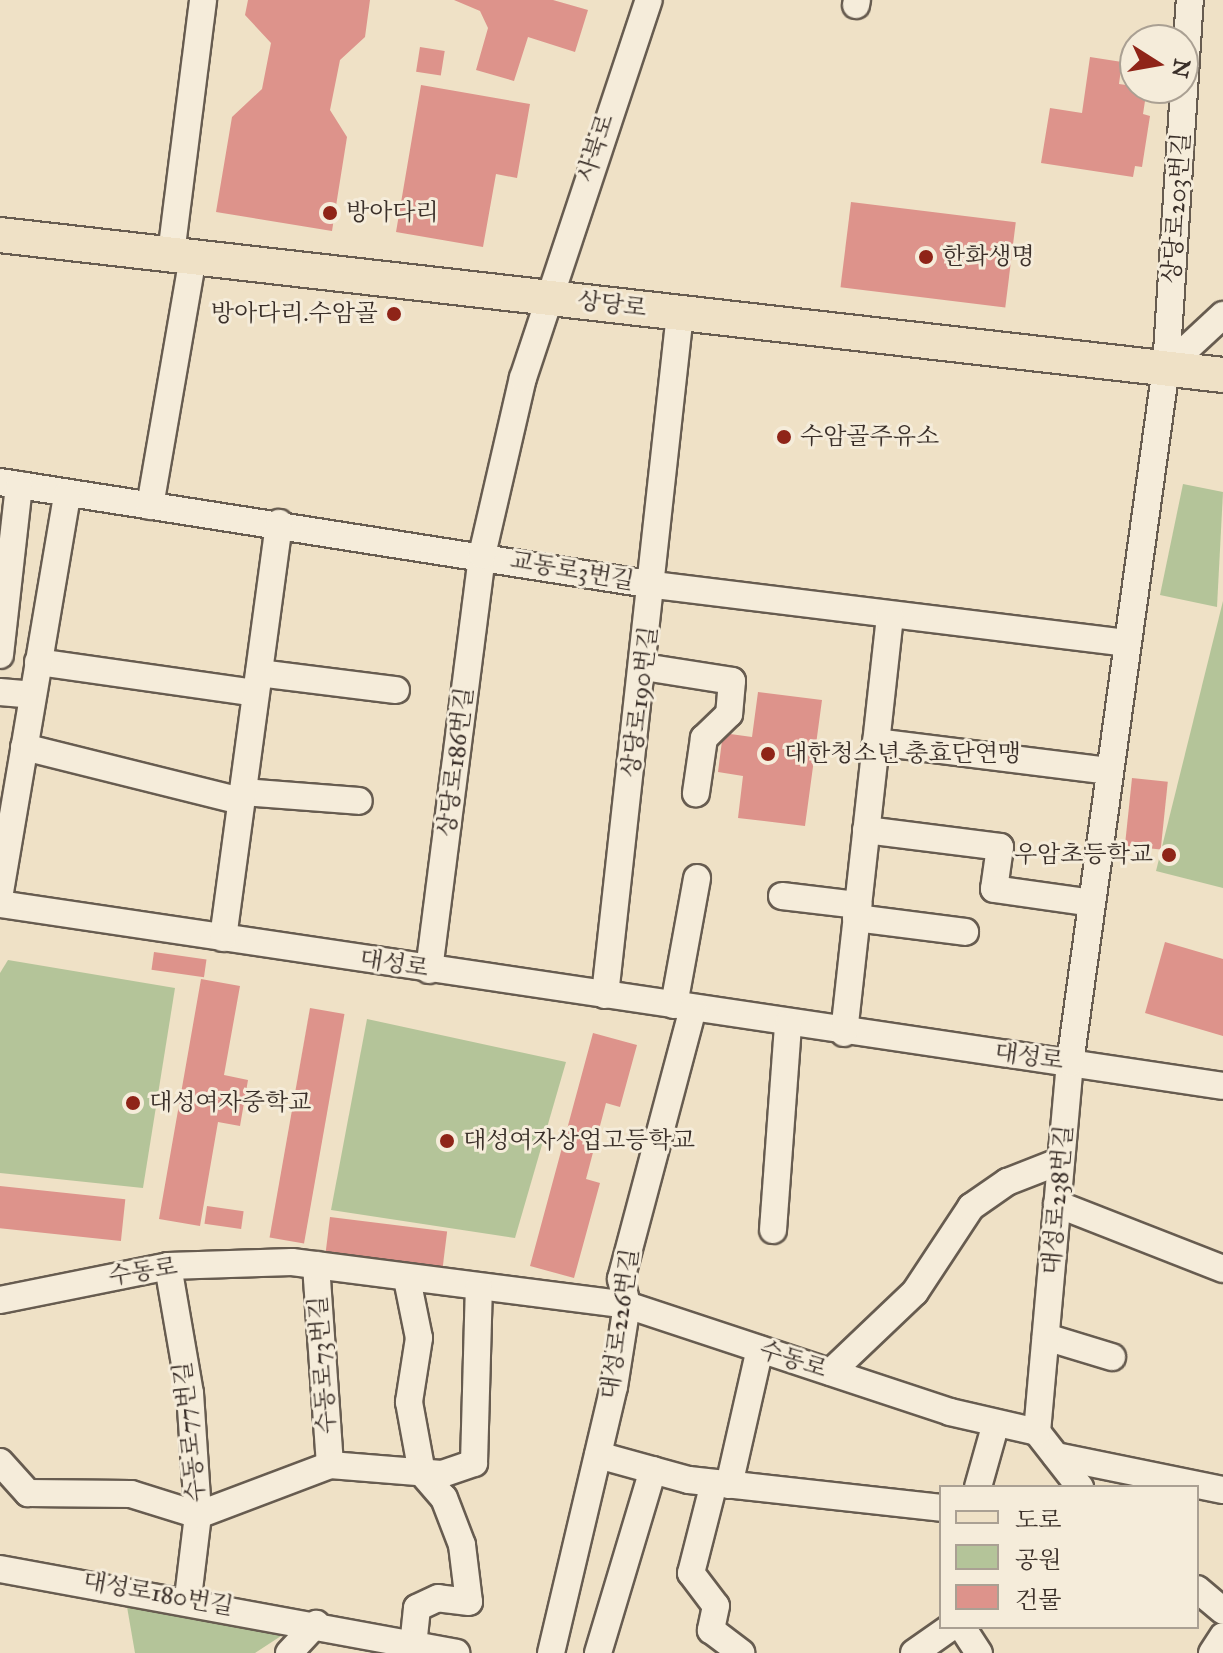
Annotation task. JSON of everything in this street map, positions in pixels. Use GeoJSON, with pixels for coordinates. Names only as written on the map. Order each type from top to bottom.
{"type":"FeatureCollection","features":[{"type":"Feature","properties":{"kind":"main road","name":"상당로"},"geometry":{"type":"LineString","coordinates":[[0,235],[1223,375]]}},
{"type":"Feature","properties":{"kind":"street"},"geometry":{"type":"LineString","coordinates":[[150,506],[182,256],[203,0]]}},
{"type":"Feature","properties":{"kind":"street","name":"사북로"},"geometry":{"type":"LineString","coordinates":[[482,555],[548,297],[649,0]]}},
{"type":"Feature","properties":{"kind":"street","name":"상당로203번길"},"geometry":{"type":"LineString","coordinates":[[1109,771],[1166,368],[1190,0]]}},
{"type":"Feature","properties":{"kind":"street","name":"상당로190번길"},"geometry":{"type":"LineString","coordinates":[[605,995],[654,585],[680,313]]}},
{"type":"Feature","properties":{"kind":"street"},"geometry":{"type":"LineString","coordinates":[[1166,368],[1223,315]]}},
{"type":"Feature","properties":{"kind":"street","name":"교동로3번길"},"geometry":{"type":"LineString","coordinates":[[0,655],[9,484],[279,523],[654,585],[1127,643]]}},
{"type":"Feature","properties":{"kind":"street"},"geometry":{"type":"LineString","coordinates":[[0,892],[67,494]]}},
{"type":"Feature","properties":{"kind":"street"},"geometry":{"type":"LineString","coordinates":[[223,938],[279,523]]}},
{"type":"Feature","properties":{"kind":"street","name":"상당로186번길"},"geometry":{"type":"LineString","coordinates":[[429,970],[482,555]]}},
{"type":"Feature","properties":{"kind":"street"},"geometry":{"type":"LineString","coordinates":[[844,1033],[890,616]]}},
{"type":"Feature","properties":{"kind":"street"},"geometry":{"type":"LineString","coordinates":[[38,662],[164,680],[396,690]]}},
{"type":"Feature","properties":{"kind":"street"},"geometry":{"type":"LineString","coordinates":[[644,667],[732,681],[729,714],[704,738],[696,793]]}},
{"type":"Feature","properties":{"kind":"street"},"geometry":{"type":"LineString","coordinates":[[0,692],[32,695]]}},
{"type":"Feature","properties":{"kind":"street"},"geometry":{"type":"LineString","coordinates":[[876,742],[1109,771]]}},
{"type":"Feature","properties":{"kind":"street"},"geometry":{"type":"LineString","coordinates":[[24,747],[144,777],[242,797],[359,801]]}},
{"type":"Feature","properties":{"kind":"street","name":"대성로238번길"},"geometry":{"type":"LineString","coordinates":[[1037,1432],[1070,1063],[1109,771]]}},
{"type":"Feature","properties":{"kind":"street"},"geometry":{"type":"LineString","coordinates":[[866,830],[1000,847],[994,889],[1092,903]]}},
{"type":"Feature","properties":{"kind":"street","name":"대성로226번길"},"geometry":{"type":"LineString","coordinates":[[551,1653],[598,1455],[627,1305],[621,1279],[683,1006],[697,878]]}},
{"type":"Feature","properties":{"kind":"street"},"geometry":{"type":"LineString","coordinates":[[782,896],[965,932]]}},
{"type":"Feature","properties":{"kind":"street","name":"대성로"},"geometry":{"type":"LineString","coordinates":[[0,904],[844,1033],[1223,1086]]}},
{"type":"Feature","properties":{"kind":"street"},"geometry":{"type":"LineString","coordinates":[[773,1230],[788,1024]]}},
{"type":"Feature","properties":{"kind":"street"},"geometry":{"type":"LineString","coordinates":[[831,1372],[915,1292],[971,1207],[1007,1182],[1061,1161]]}},
{"type":"Feature","properties":{"kind":"street"},"geometry":{"type":"LineString","coordinates":[[1057,1204],[1223,1269]]}},
{"type":"Feature","properties":{"kind":"street","name":"수동로"},"geometry":{"type":"LineString","coordinates":[[0,1300],[168,1266],[316,1265],[627,1305],[831,1372],[996,1423],[1037,1432]]}},
{"type":"Feature","properties":{"kind":"street","name":"수동로73번길"},"geometry":{"type":"LineString","coordinates":[[316,1265],[330,1465]]}},
{"type":"Feature","properties":{"kind":"street","name":"수동로77번길"},"geometry":{"type":"LineString","coordinates":[[168,1266],[190,1393],[198,1515],[188,1598]]}},
{"type":"Feature","properties":{"kind":"street"},"geometry":{"type":"LineString","coordinates":[[407,1279],[419,1338],[409,1402],[422,1473],[444,1498],[462,1545],[469,1602],[438,1598],[417,1608],[413,1644]]}},
{"type":"Feature","properties":{"kind":"street"},"geometry":{"type":"LineString","coordinates":[[422,1473],[474,1463],[479,1288]]}},
{"type":"Feature","properties":{"kind":"street"},"geometry":{"type":"LineString","coordinates":[[1046,1337],[1112,1357]]}},
{"type":"Feature","properties":{"kind":"street"},"geometry":{"type":"LineString","coordinates":[[741,1653],[711,1630],[716,1606],[691,1573],[722,1484],[760,1349]]}},
{"type":"Feature","properties":{"kind":"street"},"geometry":{"type":"LineString","coordinates":[[979,1485],[996,1423]]}},
{"type":"Feature","properties":{"kind":"street"},"geometry":{"type":"LineString","coordinates":[[1037,1432],[1078,1485]]}},
{"type":"Feature","properties":{"kind":"street"},"geometry":{"type":"LineString","coordinates":[[598,1455],[722,1484],[939,1508]]}},
{"type":"Feature","properties":{"kind":"street"},"geometry":{"type":"LineString","coordinates":[[1056,1456],[1198,1485]]}},
{"type":"Feature","properties":{"kind":"street"},"geometry":{"type":"LineString","coordinates":[[0,1462],[28,1493],[131,1494],[198,1515]]}},
{"type":"Feature","properties":{"kind":"street","name":"수동로73번길"},"geometry":{"type":"LineString","coordinates":[[198,1515],[330,1465],[422,1473]]}},
{"type":"Feature","properties":{"kind":"street"},"geometry":{"type":"LineString","coordinates":[[598,1653],[653,1470]]}},
{"type":"Feature","properties":{"kind":"street"},"geometry":{"type":"LineString","coordinates":[[1199,1485],[1223,1490]]}},
{"type":"Feature","properties":{"kind":"street","name":"대성로180번길"},"geometry":{"type":"LineString","coordinates":[[0,1569],[188,1598],[456,1653]]}},
{"type":"Feature","properties":{"kind":"street"},"geometry":{"type":"LineString","coordinates":[[1199,1591],[1223,1611]]}},
{"type":"Feature","properties":{"kind":"street"},"geometry":{"type":"LineString","coordinates":[[289,1653],[316,1624]]}},
{"type":"Feature","properties":{"kind":"street"},"geometry":{"type":"LineString","coordinates":[[914,1653],[948,1629]]}},
{"type":"Feature","properties":{"kind":"street"},"geometry":{"type":"LineString","coordinates":[[963,1629],[979,1653]]}},
{"type":"Feature","properties":{"kind":"street"},"geometry":{"type":"LineString","coordinates":[[1212,1653],[1223,1636]]}},
{"type":"Feature","properties":{"kind":"green space"},"geometry":{"type":"Polygon","coordinates":[[[1183,484],[1223,492],[1217,607],[1160,595],[1183,484]]]}},
{"type":"Feature","properties":{"kind":"green space"},"geometry":{"type":"Polygon","coordinates":[[[1223,601],[1223,888],[1156,871],[1223,601]]]}},
{"type":"Feature","properties":{"kind":"green space"},"geometry":{"type":"Polygon","coordinates":[[[8,960],[175,988],[143,1188],[0,1173],[0,973],[8,960]]]}},
{"type":"Feature","properties":{"kind":"green space"},"geometry":{"type":"Polygon","coordinates":[[[367,1019],[566,1062],[515,1238],[331,1210],[367,1019]]]}},
{"type":"Feature","properties":{"kind":"green space"},"geometry":{"type":"Polygon","coordinates":[[[126,1601],[278,1628],[281,1636],[255,1653],[135,1653],[126,1601]]]}},
{"type":"Feature","properties":{"kind":"building"},"geometry":{"type":"Polygon","coordinates":[[[248,0],[370,0],[365,37],[340,60],[330,110],[347,137],[332,231],[216,212],[232,117],[262,89],[271,43],[245,15],[248,0]]]}},
{"type":"Feature","properties":{"kind":"building"},"geometry":{"type":"Polygon","coordinates":[[[454,0],[553,0],[588,10],[575,52],[528,37],[514,81],[476,70],[488,28],[480,11],[454,0]]]}},
{"type":"Feature","properties":{"kind":"building"},"geometry":{"type":"Polygon","coordinates":[[[420,47],[445,51],[441,76],[416,72],[420,47]]]}},
{"type":"Feature","properties":{"kind":"building"},"geometry":{"type":"Polygon","coordinates":[[[1090,57],[1119,62],[1119,104],[1145,104],[1143,114],[1150,116],[1142,167],[1135,166],[1133,177],[1041,163],[1050,108],[1082,113],[1090,57]]]}},
{"type":"Feature","properties":{"kind":"building"},"geometry":{"type":"Polygon","coordinates":[[[421,85],[530,104],[517,178],[496,174],[483,247],[396,232],[421,85]]]}},
{"type":"Feature","properties":{"kind":"building"},"geometry":{"type":"Polygon","coordinates":[[[851,202],[1016,222],[1005,308],[841,287],[851,202]]]}},
{"type":"Feature","properties":{"kind":"building","name":"대한청소년 충효단연맹"},"geometry":{"type":"Polygon","coordinates":[[[758,692],[822,700],[805,826],[738,818],[743,776],[718,772],[723,733],[752,737],[758,692]]]}},
{"type":"Feature","properties":{"kind":"building"},"geometry":{"type":"Polygon","coordinates":[[[1132,778],[1168,782],[1161,849],[1125,846],[1132,778]]]}},
{"type":"Feature","properties":{"kind":"building"},"geometry":{"type":"Polygon","coordinates":[[[1165,942],[1223,959],[1223,1036],[1145,1013],[1165,942]]]}},
{"type":"Feature","properties":{"kind":"building"},"geometry":{"type":"Polygon","coordinates":[[[154,952],[206,959],[204,977],[151,970],[154,952]]]}},
{"type":"Feature","properties":{"kind":"building"},"geometry":{"type":"Polygon","coordinates":[[[201,979],[240,986],[224,1075],[248,1080],[240,1126],[218,1122],[200,1226],[159,1219],[201,979]]]}},
{"type":"Feature","properties":{"kind":"building"},"geometry":{"type":"Polygon","coordinates":[[[310,1008],[344,1014],[304,1244],[270,1237],[310,1008]]]}},
{"type":"Feature","properties":{"kind":"building"},"geometry":{"type":"Polygon","coordinates":[[[593,1033],[637,1045],[620,1107],[606,1103],[586,1179],[600,1183],[574,1278],[530,1266],[593,1033]]]}},
{"type":"Feature","properties":{"kind":"building"},"geometry":{"type":"Polygon","coordinates":[[[0,1186],[125,1199],[121,1241],[0,1228],[0,1186]]]}},
{"type":"Feature","properties":{"kind":"building"},"geometry":{"type":"Polygon","coordinates":[[[207,1206],[244,1211],[241,1229],[204,1224],[207,1206]]]}},
{"type":"Feature","properties":{"kind":"building"},"geometry":{"type":"Polygon","coordinates":[[[330,1217],[447,1231],[443,1267],[326,1253],[330,1217]]]}},
{"type":"Feature","properties":{"kind":"place","name":"방아다리"},"geometry":{"type":"Point","coordinates":[330,213]}},
{"type":"Feature","properties":{"kind":"place","name":"한화생명"},"geometry":{"type":"Point","coordinates":[926,257]}},
{"type":"Feature","properties":{"kind":"place","name":"방아다리.수암골"},"geometry":{"type":"Point","coordinates":[394,314]}},
{"type":"Feature","properties":{"kind":"place","name":"수암골주유소"},"geometry":{"type":"Point","coordinates":[784,437]}},
{"type":"Feature","properties":{"kind":"place","name":"대한청소년 충효단연맹"},"geometry":{"type":"Point","coordinates":[768,754]}},
{"type":"Feature","properties":{"kind":"place","name":"우암초등학교"},"geometry":{"type":"Point","coordinates":[1169,855]}},
{"type":"Feature","properties":{"kind":"place","name":"대성여자중학교"},"geometry":{"type":"Point","coordinates":[133,1103]}},
{"type":"Feature","properties":{"kind":"place","name":"대성여자상업고등학교"},"geometry":{"type":"Point","coordinates":[447,1141]}}]}
